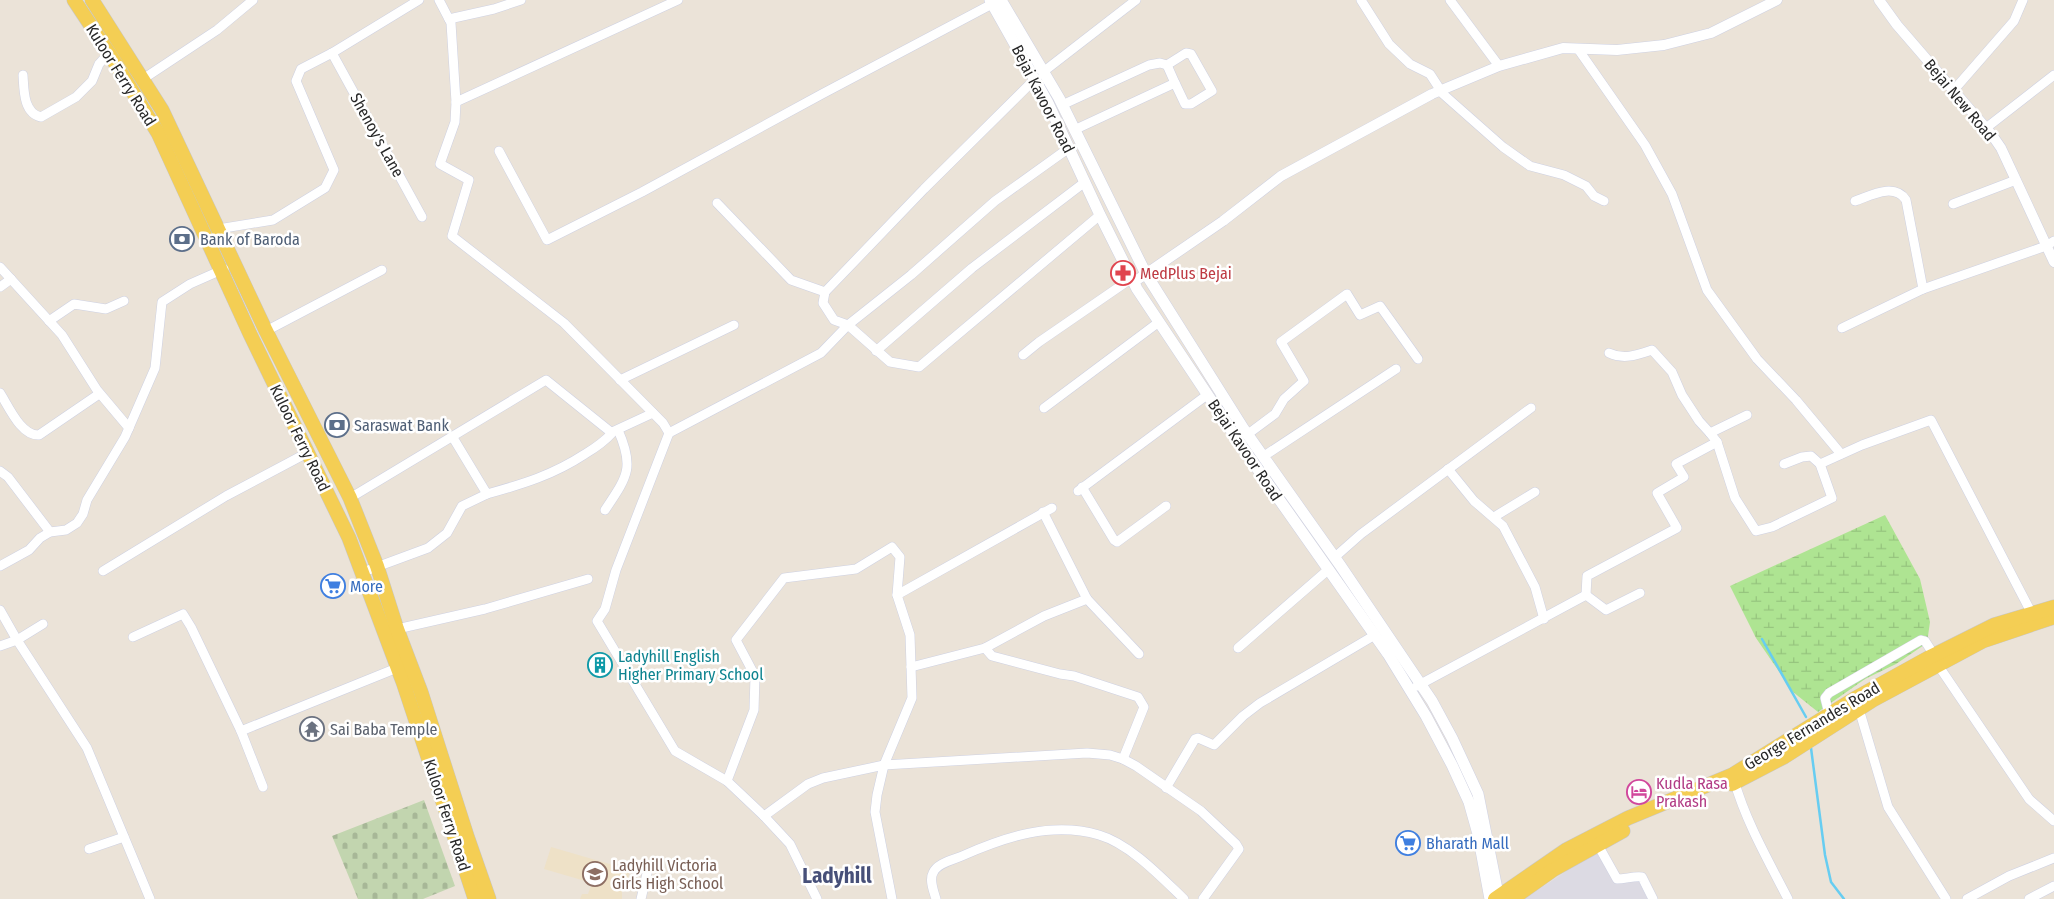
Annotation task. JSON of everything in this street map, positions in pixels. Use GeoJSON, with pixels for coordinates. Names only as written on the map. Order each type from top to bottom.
{"type":"FeatureCollection","features":[{"type":"Feature","properties":{"kind":"main road","name":"Kuloor Ferry Road"},"geometry":{"type":"LineString","coordinates":[[74,0],[158,133],[307,453],[349,538],[397,668],[475,899]]}},
{"type":"Feature","properties":{"kind":"main road","name":"Kuloor Ferry Road"},"geometry":{"type":"LineString","coordinates":[[92,0],[162,110],[266,331],[350,498],[377,566],[396,629],[421,692],[443,766],[489,899]]}},
{"type":"Feature","properties":{"kind":"main road","name":"Bejai Kavoor Road"},"geometry":{"type":"LineString","coordinates":[[995,1],[1062,105],[1146,274],[1248,434],[1335,557],[1421,684],[1452,738],[1478,794],[1499,898]]}},
{"type":"Feature","properties":{"kind":"main road","name":"Bejai Kavoor Road"},"geometry":{"type":"LineString","coordinates":[[1042,73],[1069,148],[1133,280],[1263,478],[1375,635],[1410,690],[1452,765],[1469,802],[1499,898]]}},
{"type":"Feature","properties":{"kind":"main road","name":"George Fernandes Road"},"geometry":{"type":"LineString","coordinates":[[1499,898],[1566,850],[1628,818],[1733,779],[1784,757],[1994,625],[2054,607]]}},
{"type":"Feature","properties":{"kind":"main road","name":"George Fernandes Road"},"geometry":{"type":"LineString","coordinates":[[1499,898],[1553,870],[1637,822],[1717,788],[1830,714],[1936,660],[1983,641],[2054,617]]}},
{"type":"Feature","properties":{"kind":"street"},"geometry":{"type":"LineString","coordinates":[[143,79],[217,30],[253,0]]}},
{"type":"Feature","properties":{"kind":"street"},"geometry":{"type":"LineString","coordinates":[[218,229],[274,220],[325,188],[334,170],[296,81],[302,70],[332,54],[419,0]]}},
{"type":"Feature","properties":{"kind":"street"},"geometry":{"type":"LineString","coordinates":[[439,0],[449,19],[456,102],[455,122],[440,164],[469,180],[452,236],[564,323],[663,423],[669,433]]}},
{"type":"Feature","properties":{"kind":"street"},"geometry":{"type":"LineString","coordinates":[[449,19],[494,9],[520,0]]}},
{"type":"Feature","properties":{"kind":"street"},"geometry":{"type":"LineString","coordinates":[[456,102],[678,0]]}},
{"type":"Feature","properties":{"kind":"street"},"geometry":{"type":"LineString","coordinates":[[1100,214],[1029,276],[919,367],[890,362],[848,325],[834,320],[823,303],[825,292],[924,189],[1042,73],[1136,0]]}},
{"type":"Feature","properties":{"kind":"street"},"geometry":{"type":"LineString","coordinates":[[1361,0],[1389,44],[1410,64],[1430,74],[1443,94],[1503,147],[1530,166],[1564,175],[1586,186],[1594,196],[1604,201]]}},
{"type":"Feature","properties":{"kind":"street"},"geometry":{"type":"LineString","coordinates":[[1450,0],[1498,66]]}},
{"type":"Feature","properties":{"kind":"street"},"geometry":{"type":"LineString","coordinates":[[1023,355],[1039,342],[1133,280],[1146,274],[1223,221],[1281,176],[1441,90],[1498,66],[1563,48],[1617,50],[1664,45],[1711,33],[1777,0]]}},
{"type":"Feature","properties":{"kind":"street","name":"Bejai New Road"},"geometry":{"type":"LineString","coordinates":[[1879,0],[1897,25],[2001,148],[2050,243],[2054,262]]}},
{"type":"Feature","properties":{"kind":"street"},"geometry":{"type":"LineString","coordinates":[[1953,91],[2014,21],[2023,0]]}},
{"type":"Feature","properties":{"kind":"street"},"geometry":{"type":"LineString","coordinates":[[499,151],[547,240],[642,192],[995,1]]}},
{"type":"Feature","properties":{"kind":"street"},"geometry":{"type":"LineString","coordinates":[[1578,48],[1645,144],[1672,194],[1707,290],[1757,359],[1796,400],[1841,454]]}},
{"type":"Feature","properties":{"kind":"street"},"geometry":{"type":"LineString","coordinates":[[23,74],[26,103],[35,115],[41,117],[76,97],[92,81],[99,64],[109,53]]}},
{"type":"Feature","properties":{"kind":"street"},"geometry":{"type":"LineString","coordinates":[[1062,105],[1149,65],[1160,63],[1167,65],[1188,53],[1212,91],[1191,104],[1185,104],[1167,65]]}},
{"type":"Feature","properties":{"kind":"street","name":"Shenoy's Lane"},"geometry":{"type":"LineString","coordinates":[[332,54],[422,217]]}},
{"type":"Feature","properties":{"kind":"street"},"geometry":{"type":"LineString","coordinates":[[1986,128],[2054,75]]}},
{"type":"Feature","properties":{"kind":"street"},"geometry":{"type":"LineString","coordinates":[[1074,130],[1175,83]]}},
{"type":"Feature","properties":{"kind":"street"},"geometry":{"type":"LineString","coordinates":[[817,899],[790,844],[764,816],[727,781],[675,751],[597,621],[605,608],[616,570],[669,433],[821,353],[848,325],[911,275],[995,202],[1069,148]]}},
{"type":"Feature","properties":{"kind":"street"},"geometry":{"type":"LineString","coordinates":[[1953,204],[2016,180]]}},
{"type":"Feature","properties":{"kind":"street"},"geometry":{"type":"LineString","coordinates":[[876,351],[972,268],[1084,182]]}},
{"type":"Feature","properties":{"kind":"street"},"geometry":{"type":"LineString","coordinates":[[1855,201],[1887,191],[1897,191],[1906,200],[1923,289]]}},
{"type":"Feature","properties":{"kind":"street"},"geometry":{"type":"LineString","coordinates":[[717,203],[791,280],[825,292]]}},
{"type":"Feature","properties":{"kind":"street"},"geometry":{"type":"LineString","coordinates":[[1842,328],[1923,289],[2050,243]]}},
{"type":"Feature","properties":{"kind":"street"},"geometry":{"type":"LineString","coordinates":[[0,566],[29,550],[40,538],[50,532],[66,530],[77,523],[83,514],[87,500],[129,428],[156,368],[157,336],[162,302],[190,284],[235,264]]}},
{"type":"Feature","properties":{"kind":"street"},"geometry":{"type":"LineString","coordinates":[[0,267],[62,336],[100,394],[129,428]]}},
{"type":"Feature","properties":{"kind":"street"},"geometry":{"type":"LineString","coordinates":[[266,331],[382,270]]}},
{"type":"Feature","properties":{"kind":"street"},"geometry":{"type":"LineString","coordinates":[[0,287],[11,279]]}},
{"type":"Feature","properties":{"kind":"street"},"geometry":{"type":"LineString","coordinates":[[1248,434],[1275,414],[1284,399],[1304,381],[1281,342],[1347,294],[1360,315],[1380,306],[1418,359]]}},
{"type":"Feature","properties":{"kind":"street"},"geometry":{"type":"LineString","coordinates":[[49,320],[74,304],[106,309],[124,301]]}},
{"type":"Feature","properties":{"kind":"street"},"geometry":{"type":"LineString","coordinates":[[1044,408],[1159,322]]}},
{"type":"Feature","properties":{"kind":"street"},"geometry":{"type":"LineString","coordinates":[[620,380],[734,325]]}},
{"type":"Feature","properties":{"kind":"street"},"geometry":{"type":"LineString","coordinates":[[1609,353],[1619,358],[1635,356],[1652,350],[1672,372],[1682,395],[1716,442],[1735,498],[1756,531],[1772,527],[1832,498],[1820,464],[1811,456],[1802,457],[1784,464]]}},
{"type":"Feature","properties":{"kind":"street"},"geometry":{"type":"LineString","coordinates":[[1264,456],[1396,369]]}},
{"type":"Feature","properties":{"kind":"street"},"geometry":{"type":"LineString","coordinates":[[350,498],[546,380],[615,431],[625,446],[628,462],[624,482],[605,510]]}},
{"type":"Feature","properties":{"kind":"street"},"geometry":{"type":"LineString","coordinates":[[0,394],[25,431],[32,435],[39,435],[100,394]]}},
{"type":"Feature","properties":{"kind":"street"},"geometry":{"type":"LineString","coordinates":[[1166,506],[1117,542],[1080,489],[1208,395]]}},
{"type":"Feature","properties":{"kind":"street"},"geometry":{"type":"LineString","coordinates":[[1335,557],[1360,534],[1531,408]]}},
{"type":"Feature","properties":{"kind":"street"},"geometry":{"type":"LineString","coordinates":[[363,572],[428,548],[447,533],[462,506],[487,494],[528,483],[564,468],[606,441],[615,431],[653,413]]}},
{"type":"Feature","properties":{"kind":"street"},"geometry":{"type":"LineString","coordinates":[[1710,433],[1748,415]]}},
{"type":"Feature","properties":{"kind":"street"},"geometry":{"type":"LineString","coordinates":[[1820,464],[1862,444],[1931,420],[2032,614]]}},
{"type":"Feature","properties":{"kind":"street"},"geometry":{"type":"LineString","coordinates":[[452,436],[487,494]]}},
{"type":"Feature","properties":{"kind":"street"},"geometry":{"type":"LineString","coordinates":[[1586,595],[1587,576],[1677,528],[1657,493],[1684,477],[1676,464],[1716,442]]}},
{"type":"Feature","properties":{"kind":"street"},"geometry":{"type":"LineString","coordinates":[[103,571],[226,496],[307,453]]}},
{"type":"Feature","properties":{"kind":"street"},"geometry":{"type":"LineString","coordinates":[[1448,470],[1474,501],[1503,526],[1535,587],[1544,619]]}},
{"type":"Feature","properties":{"kind":"street"},"geometry":{"type":"LineString","coordinates":[[0,471],[8,477],[50,532]]}},
{"type":"Feature","properties":{"kind":"street"},"geometry":{"type":"LineString","coordinates":[[1494,517],[1535,492]]}},
{"type":"Feature","properties":{"kind":"street"},"geometry":{"type":"LineString","coordinates":[[897,595],[1052,508]]}},
{"type":"Feature","properties":{"kind":"street"},"geometry":{"type":"LineString","coordinates":[[1043,512],[1087,599],[1139,654]]}},
{"type":"Feature","properties":{"kind":"street"},"geometry":{"type":"LineString","coordinates":[[727,781],[754,710],[756,676],[736,640],[784,578],[856,569],[892,547],[900,557],[897,595],[910,635],[912,698],[884,765],[877,795],[876,821],[892,899]]}},
{"type":"Feature","properties":{"kind":"street"},"geometry":{"type":"LineString","coordinates":[[1238,648],[1329,569]]}},
{"type":"Feature","properties":{"kind":"street"},"geometry":{"type":"LineString","coordinates":[[396,629],[485,609],[588,579]]}},
{"type":"Feature","properties":{"kind":"street"},"geometry":{"type":"LineString","coordinates":[[1586,595],[1606,610],[1640,593]]}},
{"type":"Feature","properties":{"kind":"street"},"geometry":{"type":"LineString","coordinates":[[1410,690],[1586,595]]}},
{"type":"Feature","properties":{"kind":"street"},"geometry":{"type":"LineString","coordinates":[[911,667],[985,648],[1037,620],[1087,599]]}},
{"type":"Feature","properties":{"kind":"street"},"geometry":{"type":"LineString","coordinates":[[0,610],[16,640],[87,748],[150,899]]}},
{"type":"Feature","properties":{"kind":"street"},"geometry":{"type":"LineString","coordinates":[[133,637],[182,614],[191,627],[241,731],[263,787]]}},
{"type":"Feature","properties":{"kind":"street"},"geometry":{"type":"LineString","coordinates":[[0,646],[16,640],[43,624]]}},
{"type":"Feature","properties":{"kind":"street"},"geometry":{"type":"LineString","coordinates":[[1166,788],[1194,739],[1198,738],[1214,745],[1232,726],[1260,703],[1375,635]]}},
{"type":"Feature","properties":{"kind":"street"},"geometry":{"type":"LineString","coordinates":[[1830,714],[1825,698],[1829,693],[1921,640],[1926,641],[1936,660],[2029,799],[2054,821]]}},
{"type":"Feature","properties":{"kind":"street"},"geometry":{"type":"LineString","coordinates":[[985,648],[992,656],[1074,676],[1138,697],[1144,707],[1123,759]]}},
{"type":"Feature","properties":{"kind":"street"},"geometry":{"type":"LineString","coordinates":[[241,731],[397,668]]}},
{"type":"Feature","properties":{"kind":"street"},"geometry":{"type":"LineString","coordinates":[[1859,709],[1888,807],[1946,899]]}},
{"type":"Feature","properties":{"kind":"street"},"geometry":{"type":"LineString","coordinates":[[764,816],[808,784],[823,778],[884,765],[1087,754],[1110,755],[1123,759],[1201,812],[1236,844],[1239,849],[1203,899]]}},
{"type":"Feature","properties":{"kind":"street"},"geometry":{"type":"LineString","coordinates":[[1733,779],[1740,803],[1788,899]]}},
{"type":"Feature","properties":{"kind":"street"},"geometry":{"type":"LineString","coordinates":[[936,899],[931,880],[933,872],[942,864],[988,845],[1022,834],[1059,829],[1101,836],[1123,848],[1152,868],[1184,899]]}},
{"type":"Feature","properties":{"kind":"street"},"geometry":{"type":"LineString","coordinates":[[89,849],[124,837]]}},
{"type":"Feature","properties":{"kind":"street"},"geometry":{"type":"LineString","coordinates":[[1598,845],[1617,879],[1625,880],[1634,876],[1642,877],[1653,899]]}},
{"type":"Feature","properties":{"kind":"street"},"geometry":{"type":"LineString","coordinates":[[1967,899],[2009,876],[2052,862]]}},
{"type":"Feature","properties":{"kind":"street"},"geometry":{"type":"LineString","coordinates":[[641,899],[648,869]]}},
{"type":"Feature","properties":{"kind":"street"},"geometry":{"type":"LineString","coordinates":[[2029,899],[2054,886]]}},
{"type":"Feature","properties":{"kind":"shaded area","name":"Ladyhill Victoria Girls High School"},"geometry":{"type":"Polygon","coordinates":[[[551,847],[630,870],[628,877],[633,879],[632,883],[629,888],[622,888],[622,899],[580,899],[582,894],[588,894],[592,883],[544,869],[551,847]]]}},
{"type":"Feature","properties":{"kind":"shaded area"},"geometry":{"type":"Polygon","coordinates":[[[1602,848],[1620,882],[1642,876],[1654,899],[1524,899],[1602,848]]]}},
{"type":"Feature","properties":{"kind":"green space"},"geometry":{"type":"Polygon","coordinates":[[[1885,515],[1920,579],[1930,622],[1927,643],[1896,664],[1865,679],[1818,712],[1793,692],[1756,638],[1730,586],[1885,515]]]}},
{"type":"Feature","properties":{"kind":"green space"},"geometry":{"type":"Polygon","coordinates":[[[424,800],[455,886],[423,899],[358,899],[332,836],[424,800]]]}},
{"type":"Feature","properties":{"kind":"waterway"},"geometry":{"type":"LineString","coordinates":[[1762,639],[1806,717]]}},
{"type":"Feature","properties":{"kind":"waterway"},"geometry":{"type":"LineString","coordinates":[[1811,748],[1825,855],[1831,882],[1844,899]]}},
{"type":"Feature","properties":{"kind":"place","name":"Bank of Baroda"},"geometry":{"type":"Point","coordinates":[182,239]}},
{"type":"Feature","properties":{"kind":"place","name":"MedPlus Bejai"},"geometry":{"type":"Point","coordinates":[1123,273]}},
{"type":"Feature","properties":{"kind":"place","name":"Saraswat Bank"},"geometry":{"type":"Point","coordinates":[337,425]}},
{"type":"Feature","properties":{"kind":"place","name":"More"},"geometry":{"type":"Point","coordinates":[333,586]}},
{"type":"Feature","properties":{"kind":"place","name":"Ladyhill English Higher Primary School"},"geometry":{"type":"Point","coordinates":[600,665]}},
{"type":"Feature","properties":{"kind":"place","name":"Sai Baba Temple"},"geometry":{"type":"Point","coordinates":[312,729]}},
{"type":"Feature","properties":{"kind":"place","name":"Kudla Rasa Prakash"},"geometry":{"type":"Point","coordinates":[1639,792]}},
{"type":"Feature","properties":{"kind":"place","name":"Bharath Mall"},"geometry":{"type":"Point","coordinates":[1408,843]}},
{"type":"Feature","properties":{"kind":"place","name":"Ladyhill Victoria Girls High School"},"geometry":{"type":"Point","coordinates":[595,874]}},
{"type":"Feature","properties":{"kind":"district","name":"Ladyhill"},"geometry":{"type":"Point","coordinates":[837,876]}}]}
